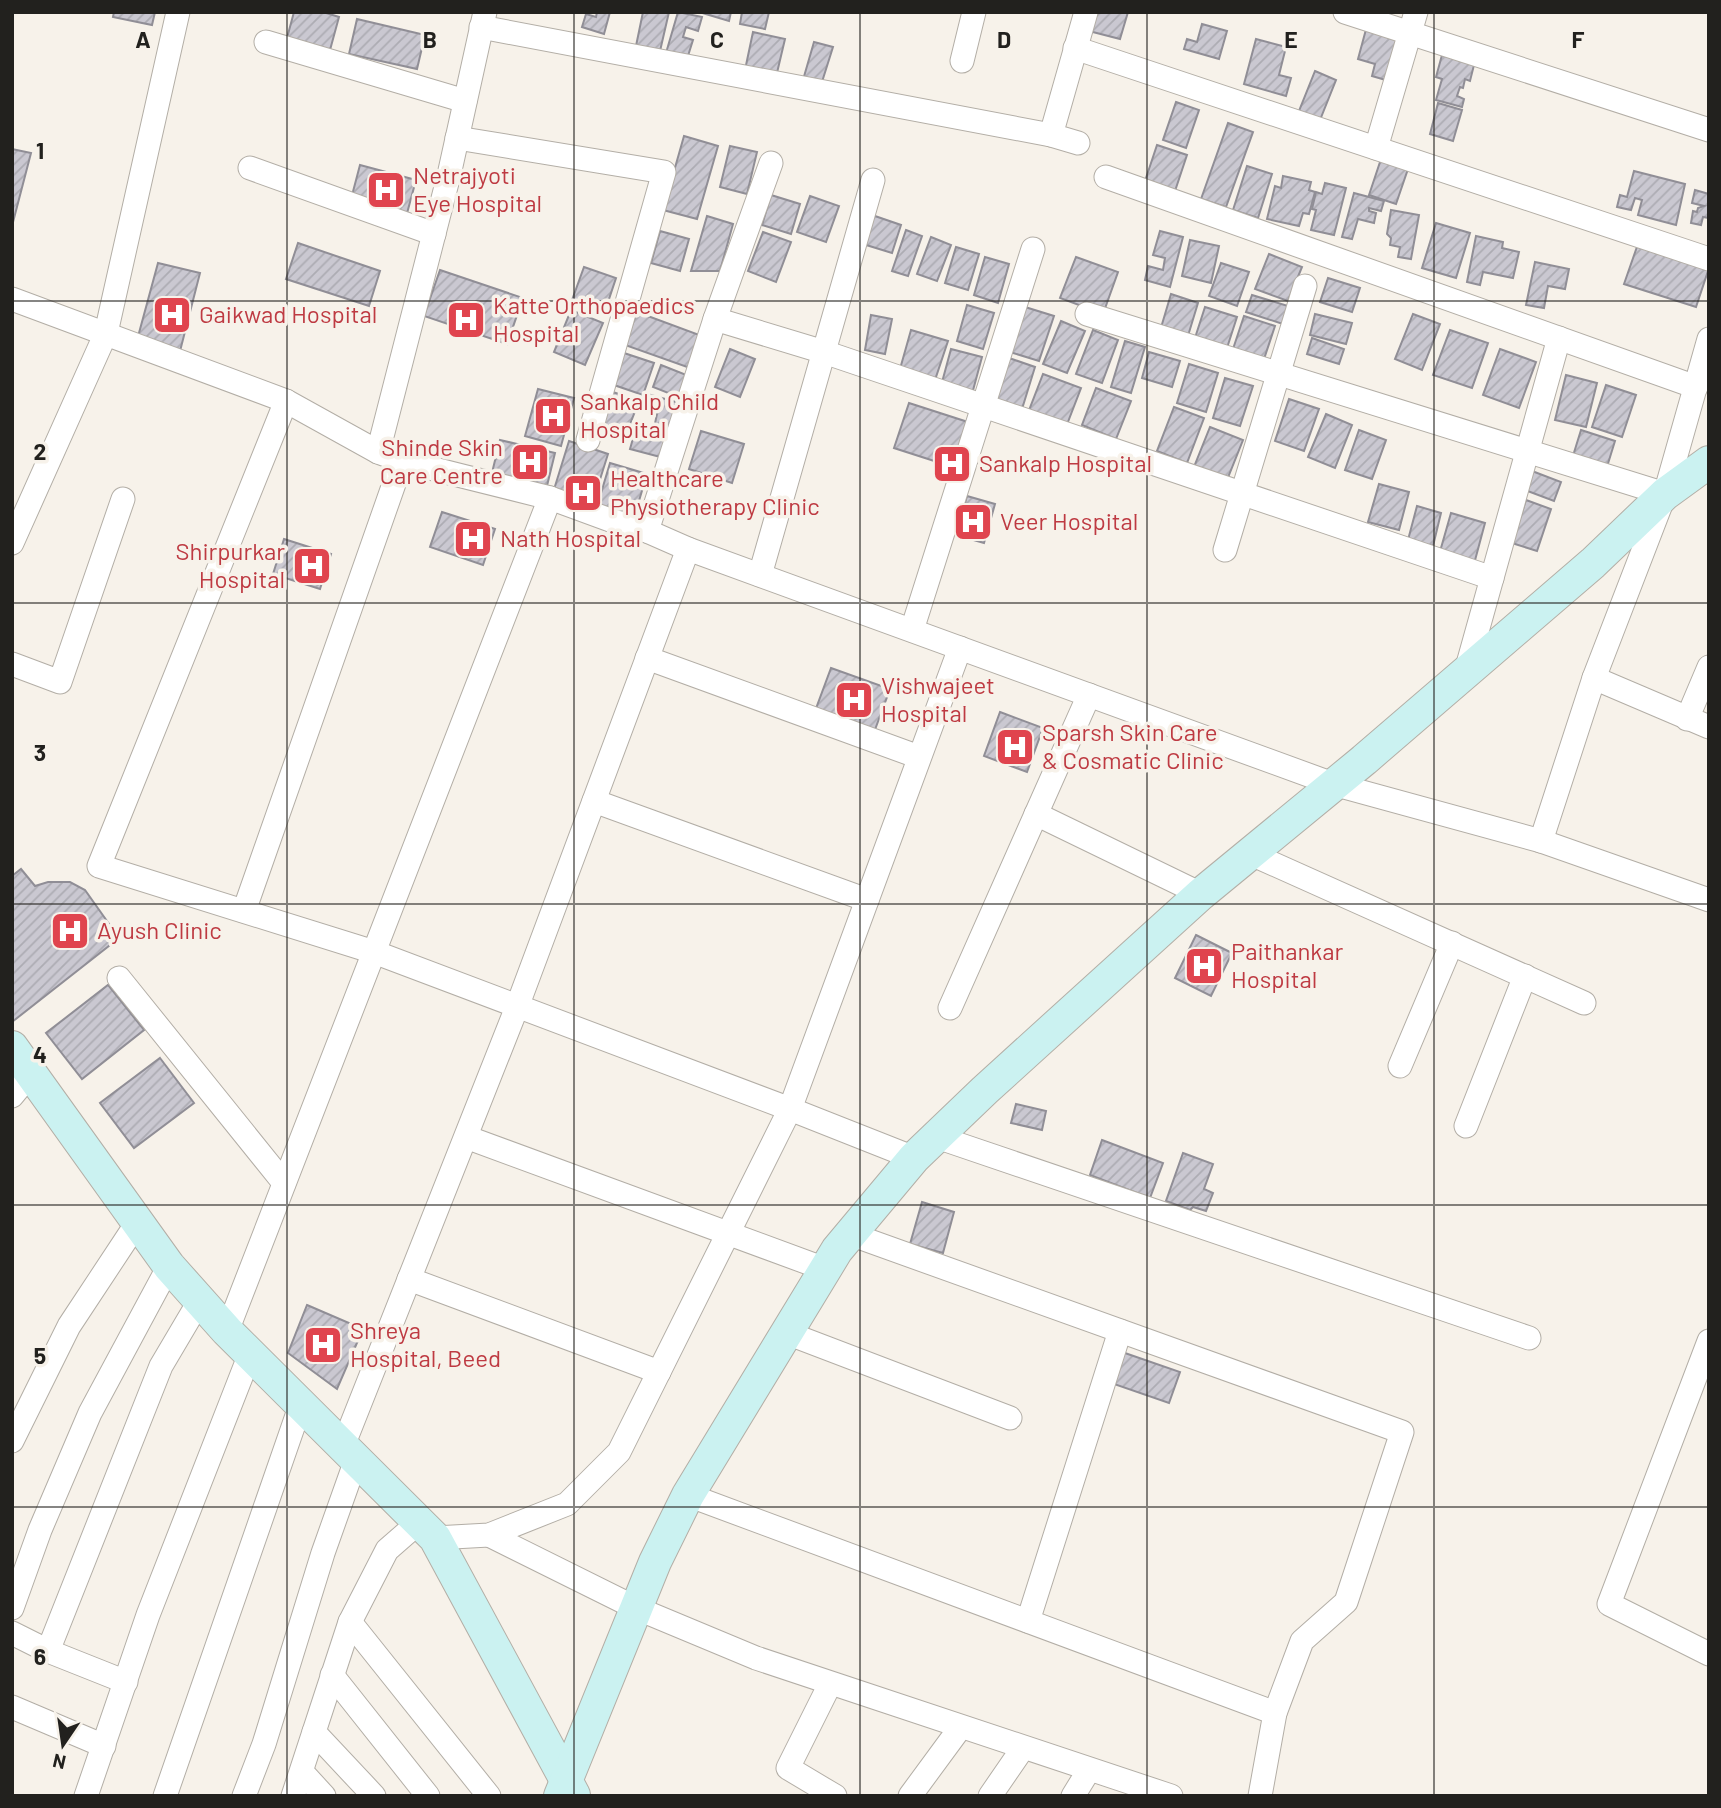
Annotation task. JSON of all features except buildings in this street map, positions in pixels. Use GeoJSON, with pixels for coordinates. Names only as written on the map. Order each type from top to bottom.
{"type":"FeatureCollection","features":[{"type":"Feature","properties":{"kind":"street"},"geometry":{"type":"LineString","coordinates":[[12,542],[106,333],[178,12]]}},
{"type":"Feature","properties":{"kind":"street"},"geometry":{"type":"LineString","coordinates":[[962,61],[974,12]]}},
{"type":"Feature","properties":{"kind":"street"},"geometry":{"type":"LineString","coordinates":[[1052,135],[1086,12]]}},
{"type":"Feature","properties":{"kind":"street"},"geometry":{"type":"LineString","coordinates":[[1345,12],[1413,23],[1709,130]]}},
{"type":"Feature","properties":{"kind":"street"},"geometry":{"type":"LineString","coordinates":[[378,452],[434,234],[483,20],[1052,135],[1078,143]]}},
{"type":"Feature","properties":{"kind":"street"},"geometry":{"type":"LineString","coordinates":[[1376,148],[1413,23]]}},
{"type":"Feature","properties":{"kind":"street"},"geometry":{"type":"LineString","coordinates":[[266,42],[465,101]]}},
{"type":"Feature","properties":{"kind":"street"},"geometry":{"type":"LineString","coordinates":[[1075,47],[1709,259]]}},
{"type":"Feature","properties":{"kind":"street"},"geometry":{"type":"LineString","coordinates":[[457,138],[664,172],[588,440]]}},
{"type":"Feature","properties":{"kind":"street"},"geometry":{"type":"LineString","coordinates":[[647,531],[715,319],[771,163]]}},
{"type":"Feature","properties":{"kind":"street"},"geometry":{"type":"LineString","coordinates":[[250,168],[434,234]]}},
{"type":"Feature","properties":{"kind":"street"},"geometry":{"type":"LineString","coordinates":[[1106,177],[1696,387]]}},
{"type":"Feature","properties":{"kind":"street"},"geometry":{"type":"LineString","coordinates":[[760,575],[873,180]]}},
{"type":"Feature","properties":{"kind":"street"},"geometry":{"type":"LineString","coordinates":[[912,631],[1033,250]]}},
{"type":"Feature","properties":{"kind":"street"},"geometry":{"type":"LineString","coordinates":[[1225,550],[1304,286]]}},
{"type":"Feature","properties":{"kind":"street"},"geometry":{"type":"LineString","coordinates":[[12,299],[286,401],[378,452],[402,461],[550,498],[647,531],[688,549],[1333,783],[1541,841],[1709,900]]}},
{"type":"Feature","properties":{"kind":"street"},"geometry":{"type":"LineString","coordinates":[[1087,314],[1665,494]]}},
{"type":"Feature","properties":{"kind":"street"},"geometry":{"type":"LineString","coordinates":[[715,319],[824,352],[1492,578]]}},
{"type":"Feature","properties":{"kind":"street"},"geometry":{"type":"LineString","coordinates":[[1466,671],[1559,338]]}},
{"type":"Feature","properties":{"kind":"street"},"geometry":{"type":"LineString","coordinates":[[1541,841],[1594,678],[1665,494],[1709,339]]}},
{"type":"Feature","properties":{"kind":"street"},"geometry":{"type":"LineString","coordinates":[[286,401],[99,866],[374,952],[914,1158]]}},
{"type":"Feature","properties":{"kind":"street"},"geometry":{"type":"LineString","coordinates":[[244,911],[402,461]]}},
{"type":"Feature","properties":{"kind":"street"},"geometry":{"type":"LineString","coordinates":[[568,1791],[636,1608],[688,1495],[825,1269],[850,1234],[914,1158],[1201,894],[1364,760],[1593,563],[1665,494],[1709,462]]}},
{"type":"Feature","properties":{"kind":"street"},"geometry":{"type":"LineString","coordinates":[[227,1331],[550,498]]}},
{"type":"Feature","properties":{"kind":"street"},"geometry":{"type":"LineString","coordinates":[[12,664],[60,682],[123,499]]}},
{"type":"Feature","properties":{"kind":"street"},"geometry":{"type":"LineString","coordinates":[[244,1796],[264,1744],[323,1553],[350,1453],[410,1279],[517,1007],[688,549]]}},
{"type":"Feature","properties":{"kind":"street"},"geometry":{"type":"LineString","coordinates":[[489,1535],[567,1504],[619,1452],[790,1109],[960,648]]}},
{"type":"Feature","properties":{"kind":"street"},"geometry":{"type":"LineString","coordinates":[[647,658],[919,757]]}},
{"type":"Feature","properties":{"kind":"street"},"geometry":{"type":"LineString","coordinates":[[1687,719],[1709,667]]}},
{"type":"Feature","properties":{"kind":"street"},"geometry":{"type":"LineString","coordinates":[[1594,678],[1709,727]]}},
{"type":"Feature","properties":{"kind":"street"},"geometry":{"type":"LineString","coordinates":[[950,1008],[1088,695]]}},
{"type":"Feature","properties":{"kind":"street"},"geometry":{"type":"LineString","coordinates":[[594,800],[867,900]]}},
{"type":"Feature","properties":{"kind":"street"},"geometry":{"type":"LineString","coordinates":[[1036,814],[1201,894]]}},
{"type":"Feature","properties":{"kind":"street"},"geometry":{"type":"LineString","coordinates":[[1249,853],[1584,1003]]}},
{"type":"Feature","properties":{"kind":"street"},"geometry":{"type":"LineString","coordinates":[[1400,1066],[1451,943]]}},
{"type":"Feature","properties":{"kind":"street"},"geometry":{"type":"LineString","coordinates":[[1466,1126],[1525,976]]}},
{"type":"Feature","properties":{"kind":"street"},"geometry":{"type":"LineString","coordinates":[[119,978],[284,1183]]}},
{"type":"Feature","properties":{"kind":"street"},"geometry":{"type":"LineString","coordinates":[[12,1047],[22,1085],[137,1223],[169,1266],[227,1331],[427,1530],[568,1791]]}},
{"type":"Feature","properties":{"kind":"street"},"geometry":{"type":"LineString","coordinates":[[466,1137],[825,1269]]}},
{"type":"Feature","properties":{"kind":"street"},"geometry":{"type":"LineString","coordinates":[[937,1137],[1529,1338]]}},
{"type":"Feature","properties":{"kind":"street"},"geometry":{"type":"LineString","coordinates":[[12,1441],[69,1326],[137,1223]]}},
{"type":"Feature","properties":{"kind":"street"},"geometry":{"type":"LineString","coordinates":[[850,1234],[1402,1432],[1346,1602],[1302,1641],[1275,1713],[1260,1796]]}},
{"type":"Feature","properties":{"kind":"street"},"geometry":{"type":"LineString","coordinates":[[12,1608],[40,1530],[90,1413],[169,1266]]}},
{"type":"Feature","properties":{"kind":"street"},"geometry":{"type":"LineString","coordinates":[[410,1279],[659,1372]]}},
{"type":"Feature","properties":{"kind":"street"},"geometry":{"type":"LineString","coordinates":[[48,1651],[161,1366],[200,1300]]}},
{"type":"Feature","properties":{"kind":"street"},"geometry":{"type":"LineString","coordinates":[[1028,1621],[1120,1331]]}},
{"type":"Feature","properties":{"kind":"street"},"geometry":{"type":"LineString","coordinates":[[787,1333],[1010,1418]]}},
{"type":"Feature","properties":{"kind":"street"},"geometry":{"type":"LineString","coordinates":[[1706,1645],[1609,1604],[1709,1341]]}},
{"type":"Feature","properties":{"kind":"street"},"geometry":{"type":"LineString","coordinates":[[86,1796],[148,1615],[250,1354]]}},
{"type":"Feature","properties":{"kind":"street"},"geometry":{"type":"LineString","coordinates":[[165,1796],[301,1404]]}},
{"type":"Feature","properties":{"kind":"street"},"geometry":{"type":"LineString","coordinates":[[688,1495],[1275,1713]]}},
{"type":"Feature","properties":{"kind":"street"},"geometry":{"type":"LineString","coordinates":[[293,1796],[350,1622],[387,1550],[427,1530],[489,1535],[636,1608],[757,1658],[1171,1796]]}},
{"type":"Feature","properties":{"kind":"street"},"geometry":{"type":"LineString","coordinates":[[350,1622],[489,1796]]}},
{"type":"Feature","properties":{"kind":"street"},"geometry":{"type":"LineString","coordinates":[[12,1633],[48,1651],[126,1682]]}},
{"type":"Feature","properties":{"kind":"street"},"geometry":{"type":"LineString","coordinates":[[332,1675],[428,1796]]}},
{"type":"Feature","properties":{"kind":"street"},"geometry":{"type":"LineString","coordinates":[[830,1684],[788,1768],[835,1796]]}},
{"type":"Feature","properties":{"kind":"street"},"geometry":{"type":"LineString","coordinates":[[12,1707],[104,1746]]}},
{"type":"Feature","properties":{"kind":"street"},"geometry":{"type":"LineString","coordinates":[[910,1796],[960,1727]]}},
{"type":"Feature","properties":{"kind":"street"},"geometry":{"type":"LineString","coordinates":[[314,1732],[374,1796]]}},
{"type":"Feature","properties":{"kind":"street"},"geometry":{"type":"LineString","coordinates":[[990,1796],[1023,1748]]}},
{"type":"Feature","properties":{"kind":"street"},"geometry":{"type":"LineString","coordinates":[[1073,1796],[1089,1770]]}},
{"type":"Feature","properties":{"kind":"street"},"geometry":{"type":"LineString","coordinates":[[302,1772],[324,1796]]}},
{"type":"Feature","properties":{"kind":"place","name":"Netrajyoti Eye Hospital"},"geometry":{"type":"Point","coordinates":[386,190]}},
{"type":"Feature","properties":{"kind":"place","name":"Gaikwad Hospital"},"geometry":{"type":"Point","coordinates":[172,315]}},
{"type":"Feature","properties":{"kind":"place","name":"Katte Orthopaedics Hospital"},"geometry":{"type":"Point","coordinates":[466,320]}},
{"type":"Feature","properties":{"kind":"place","name":"Sankalp Child Hospital"},"geometry":{"type":"Point","coordinates":[553,416]}},
{"type":"Feature","properties":{"kind":"place","name":"Shinde Skin Care Centre"},"geometry":{"type":"Point","coordinates":[530,462]}},
{"type":"Feature","properties":{"kind":"place","name":"Sankalp Hospital"},"geometry":{"type":"Point","coordinates":[952,464]}},
{"type":"Feature","properties":{"kind":"place","name":"Healthcare Physiotherapy Clinic"},"geometry":{"type":"Point","coordinates":[583,493]}},
{"type":"Feature","properties":{"kind":"place","name":"Veer Hospital"},"geometry":{"type":"Point","coordinates":[973,522]}},
{"type":"Feature","properties":{"kind":"place","name":"Nath Hospital"},"geometry":{"type":"Point","coordinates":[473,539]}},
{"type":"Feature","properties":{"kind":"place","name":"Shirpurkar Hospital"},"geometry":{"type":"Point","coordinates":[312,566]}},
{"type":"Feature","properties":{"kind":"place","name":"Vishwajeet Hospital"},"geometry":{"type":"Point","coordinates":[854,700]}},
{"type":"Feature","properties":{"kind":"place","name":"Sparsh Skin Care & Cosmatic Clinic"},"geometry":{"type":"Point","coordinates":[1015,747]}},
{"type":"Feature","properties":{"kind":"place","name":"Ayush Clinic"},"geometry":{"type":"Point","coordinates":[70,931]}},
{"type":"Feature","properties":{"kind":"place","name":"Paithankar Hospital"},"geometry":{"type":"Point","coordinates":[1204,966]}},
{"type":"Feature","properties":{"kind":"place","name":"Shreya Hospital, Beed"},"geometry":{"type":"Point","coordinates":[323,1345]}}]}
